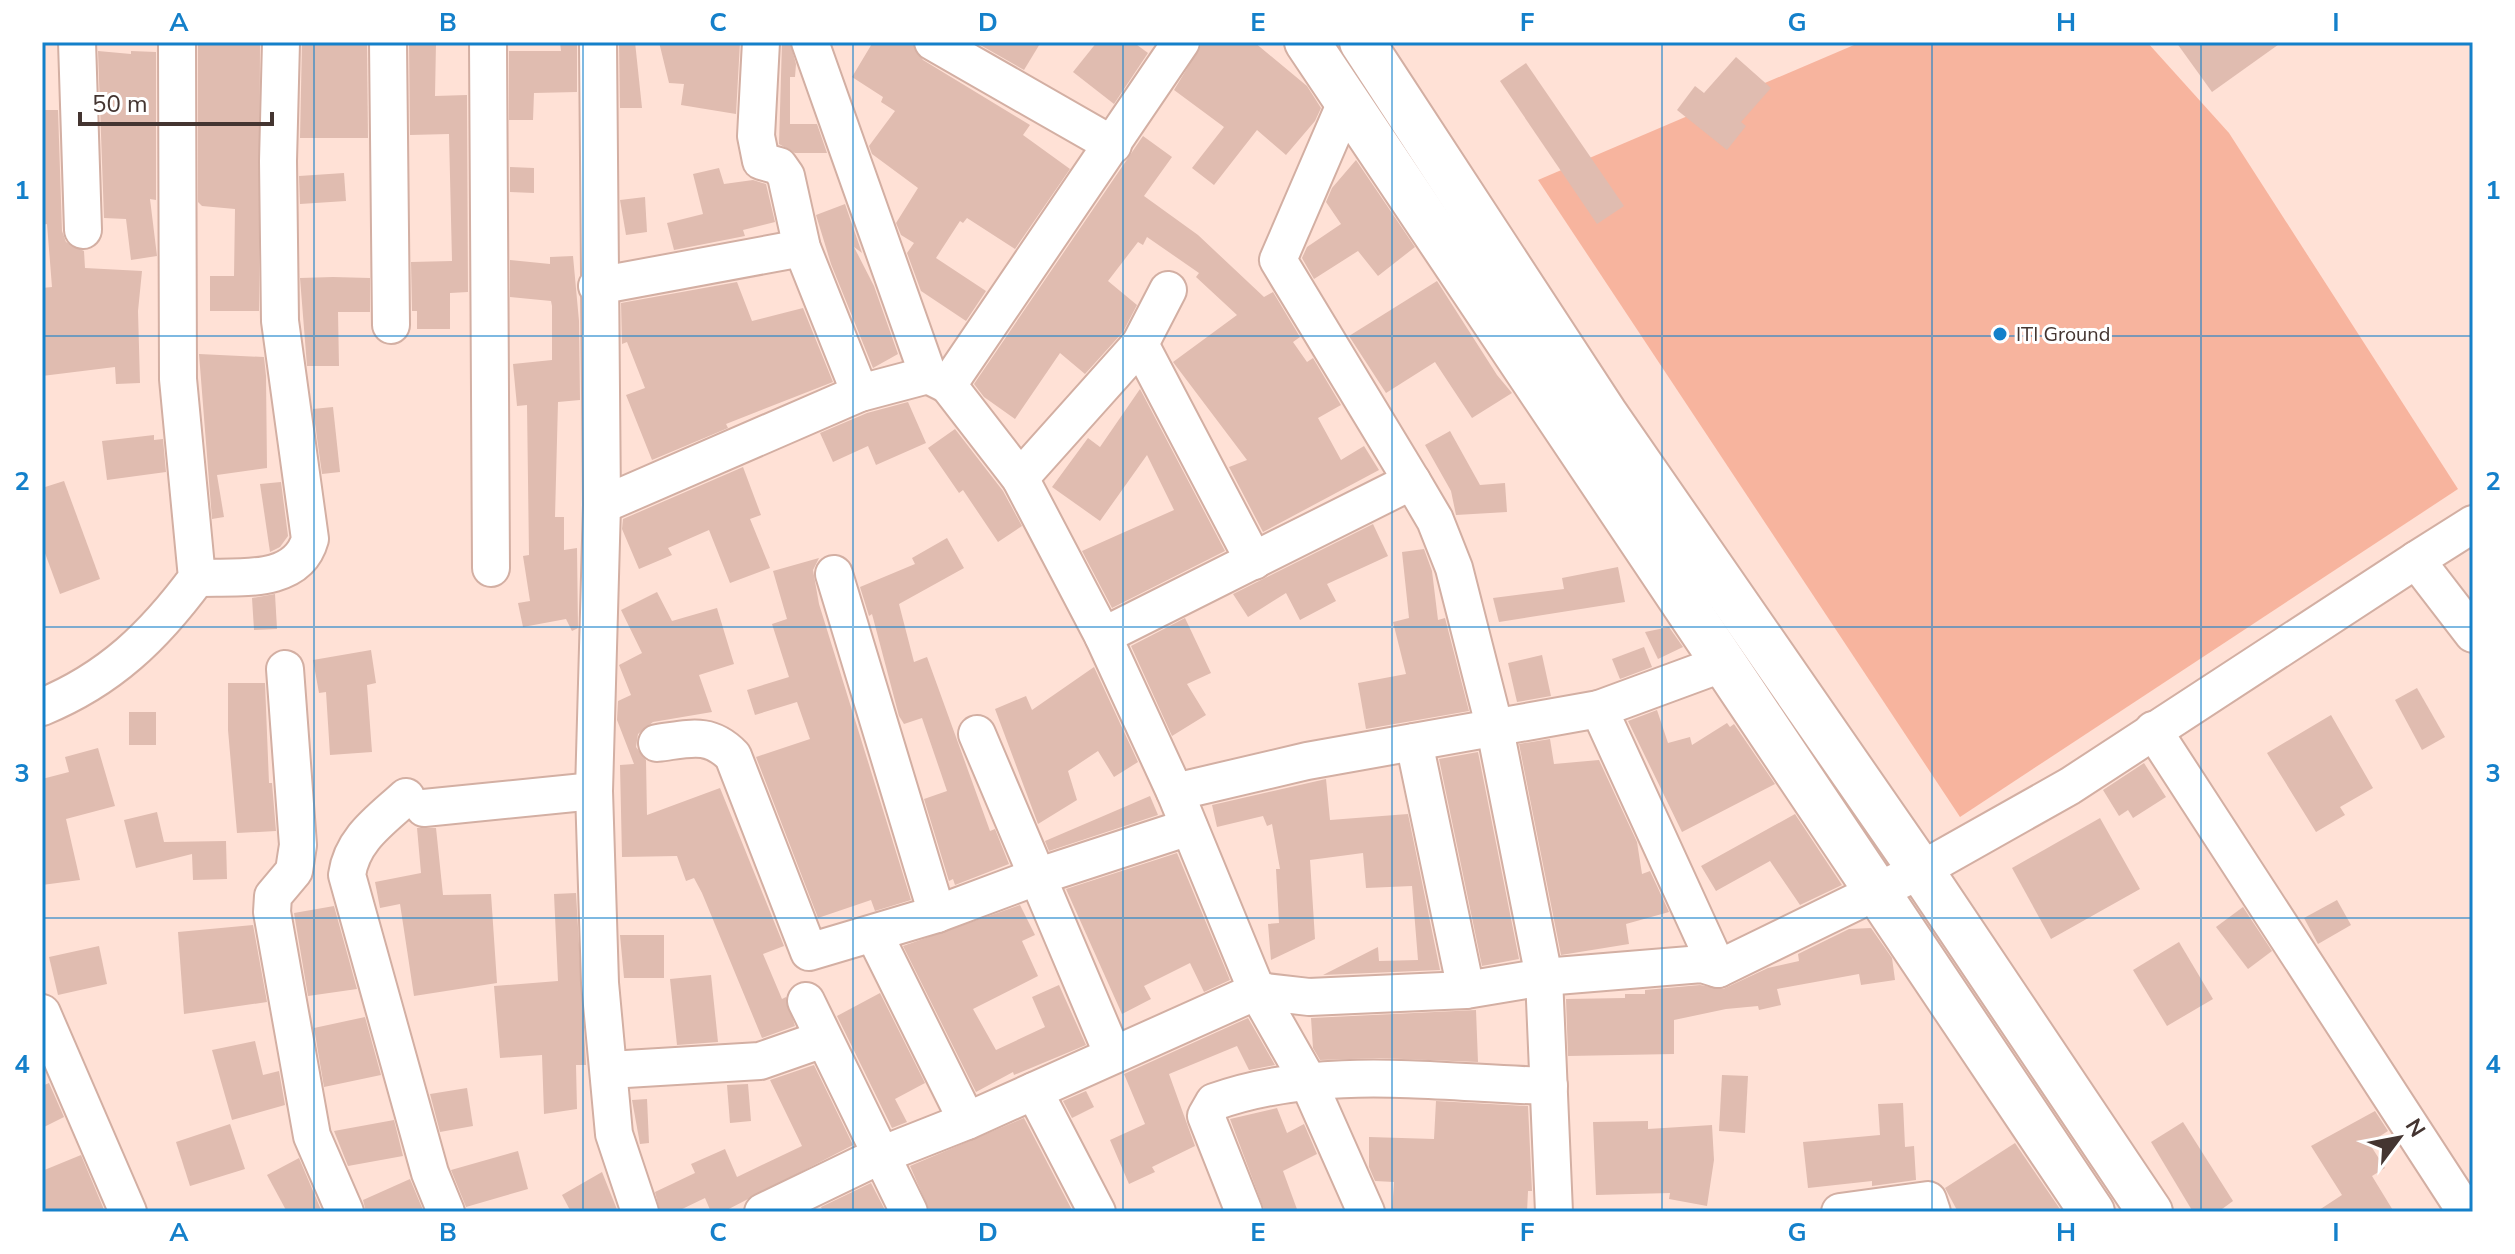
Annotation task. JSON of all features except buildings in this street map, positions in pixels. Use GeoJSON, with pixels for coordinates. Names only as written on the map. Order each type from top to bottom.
{"type":"FeatureCollection","features":[{"type":"Feature","properties":{"kind":"main road"},"geometry":{"type":"LineString","coordinates":[[1307,42],[2092,1212]]}},
{"type":"Feature","properties":{"kind":"main road"},"geometry":{"type":"LineString","coordinates":[[1362,42],[1605,414],[1921,870],[2150,1212]]}},
{"type":"Feature","properties":{"kind":"street"},"geometry":{"type":"LineString","coordinates":[[77,42],[83,230]]}},
{"type":"Feature","properties":{"kind":"street"},"geometry":{"type":"LineString","coordinates":[[42,707],[118,666],[162,626],[197,578],[192,556],[178,379],[177,42]]}},
{"type":"Feature","properties":{"kind":"street"},"geometry":{"type":"LineString","coordinates":[[197,578],[289,570],[305,556],[310,539],[280,321],[278,161],[281,42]]}},
{"type":"Feature","properties":{"kind":"street"},"geometry":{"type":"LineString","coordinates":[[388,42],[391,325]]}},
{"type":"Feature","properties":{"kind":"street"},"geometry":{"type":"LineString","coordinates":[[488,42],[491,568]]}},
{"type":"Feature","properties":{"kind":"street"},"geometry":{"type":"LineString","coordinates":[[598,42],[597,286],[602,505],[594,791],[600,983],[614,1134],[640,1212]]}},
{"type":"Feature","properties":{"kind":"street"},"geometry":{"type":"LineString","coordinates":[[761,42],[756,136],[761,161],[779,166],[786,176],[802,248],[860,393]]}},
{"type":"Feature","properties":{"kind":"street"},"geometry":{"type":"LineString","coordinates":[[810,42],[938,380],[1020,478],[1103,636],[1175,792],[1257,991],[1307,1079],[1366,1212]]}},
{"type":"Feature","properties":{"kind":"street"},"geometry":{"type":"LineString","coordinates":[[933,42],[1113,145]]}},
{"type":"Feature","properties":{"kind":"street"},"geometry":{"type":"LineString","coordinates":[[602,505],[860,393],[938,380],[1113,145],[1181,42]]}},
{"type":"Feature","properties":{"kind":"street"},"geometry":{"type":"LineString","coordinates":[[1347,100],[1278,260],[1412,481],[1447,547],[1495,729],[1544,977],[1554,1212]]}},
{"type":"Feature","properties":{"kind":"street"},"geometry":{"type":"LineString","coordinates":[[597,286],[802,248]]}},
{"type":"Feature","properties":{"kind":"street"},"geometry":{"type":"LineString","coordinates":[[1020,478],[1140,344],[1168,290]]}},
{"type":"Feature","properties":{"kind":"street"},"geometry":{"type":"LineString","coordinates":[[1140,344],[1254,561]]}},
{"type":"Feature","properties":{"kind":"street"},"geometry":{"type":"LineString","coordinates":[[1103,636],[1412,481]]}},
{"type":"Feature","properties":{"kind":"street"},"geometry":{"type":"LineString","coordinates":[[763,1212],[881,1155],[967,1121],[1257,991],[1309,997],[1466,990],[1544,977],[1702,964],[1718,969],[1921,870],[2070,786],[2473,524]]}},
{"type":"Feature","properties":{"kind":"street"},"geometry":{"type":"LineString","coordinates":[[2416,560],[2473,634]]}},
{"type":"Feature","properties":{"kind":"street"},"geometry":{"type":"LineString","coordinates":[[834,574],[937,914]]}},
{"type":"Feature","properties":{"kind":"street"},"geometry":{"type":"LineString","coordinates":[[1175,792],[1307,761],[1599,709],[1724,663]]}},
{"type":"Feature","properties":{"kind":"street"},"geometry":{"type":"LineString","coordinates":[[285,669],[298,845],[294,871],[273,896],[272,912],[312,1136],[345,1212]]}},
{"type":"Feature","properties":{"kind":"street"},"geometry":{"type":"LineString","coordinates":[[1599,709],[1718,969]]}},
{"type":"Feature","properties":{"kind":"street"},"geometry":{"type":"LineString","coordinates":[[2153,730],[2466,1212]]}},
{"type":"Feature","properties":{"kind":"street"},"geometry":{"type":"LineString","coordinates":[[977,734],[1113,1055]]}},
{"type":"Feature","properties":{"kind":"street"},"geometry":{"type":"LineString","coordinates":[[657,743],[704,738],[720,742],[733,756],[809,952],[937,914],[1036,877],[1189,827]]}},
{"type":"Feature","properties":{"kind":"street"},"geometry":{"type":"LineString","coordinates":[[1414,742],[1466,990]]}},
{"type":"Feature","properties":{"kind":"street"},"geometry":{"type":"LineString","coordinates":[[446,1212],[430,1173],[347,875],[350,856],[366,834],[415,802],[594,791]]}},
{"type":"Feature","properties":{"kind":"street"},"geometry":{"type":"LineString","coordinates":[[874,934],[967,1121]]}},
{"type":"Feature","properties":{"kind":"street"},"geometry":{"type":"LineString","coordinates":[[806,1001],[909,1212]]}},
{"type":"Feature","properties":{"kind":"street"},"geometry":{"type":"LineString","coordinates":[[42,1013],[128,1212]]}},
{"type":"Feature","properties":{"kind":"street"},"geometry":{"type":"LineString","coordinates":[[609,1070],[760,1061],[823,1039]]}},
{"type":"Feature","properties":{"kind":"street"},"geometry":{"type":"LineString","coordinates":[[1244,1212],[1206,1116],[1214,1102],[1247,1091],[1307,1079],[1549,1086]]}},
{"type":"Feature","properties":{"kind":"street"},"geometry":{"type":"LineString","coordinates":[[1034,1091],[1097,1212]]}},
{"type":"Feature","properties":{"kind":"street"},"geometry":{"type":"LineString","coordinates":[[1840,1212],[1928,1200],[1932,1212]]}},
{"type":"Feature","properties":{"kind":"shaded area","name":"ITI Ground"},"geometry":{"type":"Polygon","coordinates":[[[1861,42],[2147,42],[2229,133],[2458,489],[1960,817],[1538,180],[1861,42]]]}},
{"type":"Feature","properties":{"kind":"place","name":"ITI Ground"},"geometry":{"type":"Point","coordinates":[2000,334]}}]}
